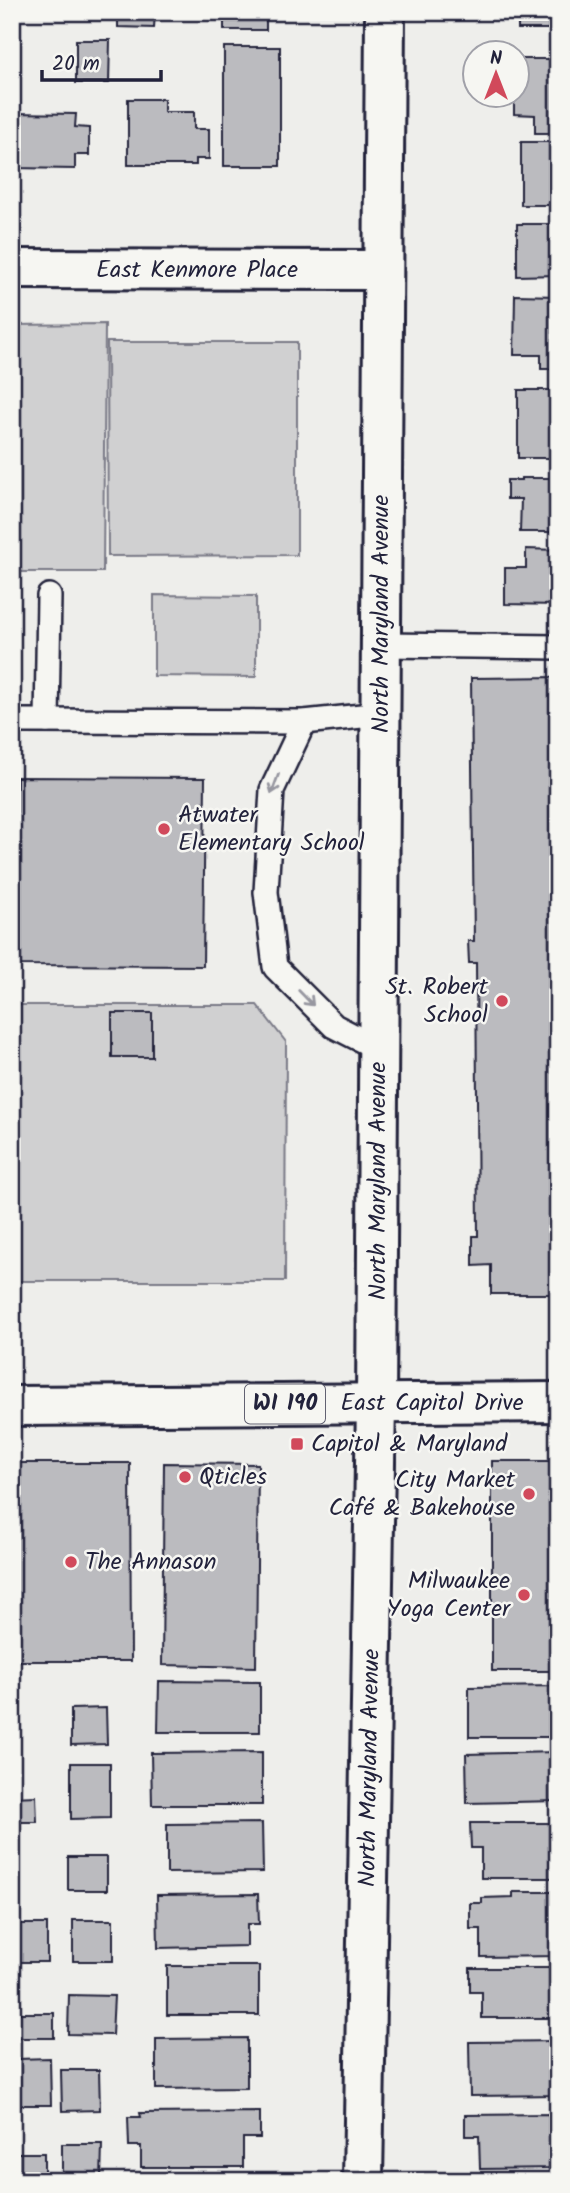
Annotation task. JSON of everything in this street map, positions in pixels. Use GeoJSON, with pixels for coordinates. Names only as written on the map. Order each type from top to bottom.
{"type":"FeatureCollection","features":[{"type":"Feature","properties":{"kind":"street","name":"North Maryland Avenue"},"geometry":{"type":"LineString","coordinates":[[363,2181],[376,1403],[385,12]]}},
{"type":"Feature","properties":{"kind":"street","name":"East Kenmore Place"},"geometry":{"type":"LineString","coordinates":[[12,270],[382,270]]}},
{"type":"Feature","properties":{"kind":"street","name":"East Capitol Drive"},"geometry":{"type":"LineString","coordinates":[[12,1406],[558,1402]]}},
{"type":"Feature","properties":{"kind":"lane"},"geometry":{"type":"LineString","coordinates":[[47,721],[49,596]]}},
{"type":"Feature","properties":{"kind":"lane"},"geometry":{"type":"LineString","coordinates":[[381,645],[558,646]]}},
{"type":"Feature","properties":{"kind":"lane"},"geometry":{"type":"LineString","coordinates":[[21,721],[304,722],[381,714]]}},
{"type":"Feature","properties":{"kind":"lane"},"geometry":{"type":"LineString","coordinates":[[304,722],[272,790],[266,892],[275,967],[334,1026],[379,1049]]}},
{"type":"Feature","properties":{"kind":"shaded area"},"geometry":{"type":"Polygon","coordinates":[[[105,324],[103,572],[12,572],[12,325],[105,324]]]}},
{"type":"Feature","properties":{"kind":"shaded area"},"geometry":{"type":"Polygon","coordinates":[[[107,342],[297,342],[297,555],[108,556],[107,342]]]}},
{"type":"Feature","properties":{"kind":"shaded area"},"geometry":{"type":"Polygon","coordinates":[[[154,595],[256,596],[256,677],[154,676],[154,595]]]}},
{"type":"Feature","properties":{"kind":"shaded area"},"geometry":{"type":"Polygon","coordinates":[[[12,1005],[257,1005],[286,1042],[285,1281],[12,1281],[12,1005]]]}},
{"type":"Feature","properties":{"kind":"building"},"geometry":{"type":"Polygon","coordinates":[[[118,12],[155,12],[154,28],[118,27],[118,12]]]}},
{"type":"Feature","properties":{"kind":"building"},"geometry":{"type":"Polygon","coordinates":[[[224,12],[266,12],[266,30],[224,30],[224,12]]]}},
{"type":"Feature","properties":{"kind":"building"},"geometry":{"type":"Polygon","coordinates":[[[513,12],[558,12],[558,29],[518,29],[518,16],[513,16],[513,12]]]}},
{"type":"Feature","properties":{"kind":"building"},"geometry":{"type":"Polygon","coordinates":[[[76,40],[110,40],[109,83],[76,83],[76,40]]]}},
{"type":"Feature","properties":{"kind":"building"},"geometry":{"type":"Polygon","coordinates":[[[224,47],[280,47],[280,166],[224,166],[224,47]]]}},
{"type":"Feature","properties":{"kind":"building"},"geometry":{"type":"Polygon","coordinates":[[[532,59],[558,59],[558,133],[535,133],[535,115],[514,114],[514,108],[532,108],[532,59]]]}},
{"type":"Feature","properties":{"kind":"building"},"geometry":{"type":"Polygon","coordinates":[[[128,99],[164,99],[164,112],[194,112],[194,129],[209,129],[209,159],[196,159],[196,165],[128,165],[128,99]]]}},
{"type":"Feature","properties":{"kind":"building"},"geometry":{"type":"Polygon","coordinates":[[[12,113],[76,114],[75,127],[89,128],[89,155],[75,155],[75,169],[12,168],[12,113]]]}},
{"type":"Feature","properties":{"kind":"building"},"geometry":{"type":"Polygon","coordinates":[[[521,142],[558,142],[558,205],[521,205],[521,142]]]}},
{"type":"Feature","properties":{"kind":"building"},"geometry":{"type":"Polygon","coordinates":[[[517,224],[558,224],[558,275],[517,276],[517,224]]]}},
{"type":"Feature","properties":{"kind":"building"},"geometry":{"type":"Polygon","coordinates":[[[515,295],[558,296],[558,369],[541,369],[541,355],[514,355],[515,295]]]}},
{"type":"Feature","properties":{"kind":"building"},"geometry":{"type":"Polygon","coordinates":[[[518,390],[558,390],[558,458],[518,458],[518,390]]]}},
{"type":"Feature","properties":{"kind":"building"},"geometry":{"type":"Polygon","coordinates":[[[558,478],[558,532],[520,532],[521,499],[507,499],[507,480],[558,478]]]}},
{"type":"Feature","properties":{"kind":"building"},"geometry":{"type":"Polygon","coordinates":[[[526,549],[558,550],[558,605],[505,604],[505,568],[526,568],[526,549]]]}},
{"type":"Feature","properties":{"kind":"building","name":"St. Robert School"},"geometry":{"type":"Polygon","coordinates":[[[558,677],[558,1294],[491,1294],[491,1265],[473,1266],[473,1236],[478,1236],[476,963],[469,963],[468,941],[474,941],[471,678],[558,677]]]}},
{"type":"Feature","properties":{"kind":"building"},"geometry":{"type":"Polygon","coordinates":[[[17,777],[205,778],[203,966],[16,965],[17,777]]]}},
{"type":"Feature","properties":{"kind":"building"},"geometry":{"type":"Polygon","coordinates":[[[112,1013],[152,1013],[152,1057],[112,1057],[112,1013]]]}},
{"type":"Feature","properties":{"kind":"building"},"geometry":{"type":"Polygon","coordinates":[[[492,1461],[558,1461],[558,1671],[492,1671],[492,1461]]]}},
{"type":"Feature","properties":{"kind":"building","name":"The Annason"},"geometry":{"type":"Polygon","coordinates":[[[12,1463],[130,1463],[131,1661],[12,1661],[12,1463]]]}},
{"type":"Feature","properties":{"kind":"building"},"geometry":{"type":"Polygon","coordinates":[[[164,1463],[258,1464],[256,1667],[162,1665],[164,1463]]]}},
{"type":"Feature","properties":{"kind":"building"},"geometry":{"type":"Polygon","coordinates":[[[159,1681],[260,1682],[260,1732],[158,1732],[159,1681]]]}},
{"type":"Feature","properties":{"kind":"building"},"geometry":{"type":"Polygon","coordinates":[[[558,1686],[558,1737],[469,1737],[469,1687],[558,1686]]]}},
{"type":"Feature","properties":{"kind":"building"},"geometry":{"type":"Polygon","coordinates":[[[106,1708],[107,1744],[71,1745],[71,1709],[106,1708]]]}},
{"type":"Feature","properties":{"kind":"building"},"geometry":{"type":"Polygon","coordinates":[[[262,1752],[262,1805],[152,1805],[151,1753],[262,1752]]]}},
{"type":"Feature","properties":{"kind":"building"},"geometry":{"type":"Polygon","coordinates":[[[558,1752],[558,1801],[467,1803],[466,1754],[558,1752]]]}},
{"type":"Feature","properties":{"kind":"building"},"geometry":{"type":"Polygon","coordinates":[[[71,1763],[110,1763],[110,1818],[71,1819],[71,1763]]]}},
{"type":"Feature","properties":{"kind":"building"},"geometry":{"type":"Polygon","coordinates":[[[36,1796],[37,1822],[12,1822],[12,1797],[36,1796]]]}},
{"type":"Feature","properties":{"kind":"building"},"geometry":{"type":"Polygon","coordinates":[[[262,1823],[263,1872],[167,1873],[167,1824],[262,1823]]]}},
{"type":"Feature","properties":{"kind":"building"},"geometry":{"type":"Polygon","coordinates":[[[470,1823],[558,1823],[558,1878],[481,1878],[481,1848],[471,1848],[470,1823]]]}},
{"type":"Feature","properties":{"kind":"building"},"geometry":{"type":"Polygon","coordinates":[[[68,1857],[107,1857],[107,1890],[68,1890],[68,1857]]]}},
{"type":"Feature","properties":{"kind":"building"},"geometry":{"type":"Polygon","coordinates":[[[513,1892],[558,1892],[558,1956],[481,1957],[481,1929],[470,1929],[470,1903],[482,1903],[482,1898],[513,1897],[513,1892]]]}},
{"type":"Feature","properties":{"kind":"building"},"geometry":{"type":"Polygon","coordinates":[[[258,1894],[259,1924],[247,1924],[247,1946],[158,1948],[157,1895],[258,1894]]]}},
{"type":"Feature","properties":{"kind":"building"},"geometry":{"type":"Polygon","coordinates":[[[73,1920],[113,1920],[113,1961],[73,1961],[73,1920]]]}},
{"type":"Feature","properties":{"kind":"building"},"geometry":{"type":"Polygon","coordinates":[[[12,1924],[47,1924],[47,1962],[12,1962],[12,1924]]]}},
{"type":"Feature","properties":{"kind":"building"},"geometry":{"type":"Polygon","coordinates":[[[167,1966],[259,1966],[259,2015],[167,2015],[167,1966]]]}},
{"type":"Feature","properties":{"kind":"building"},"geometry":{"type":"Polygon","coordinates":[[[470,1968],[558,1968],[558,2018],[482,2018],[482,1992],[470,1992],[470,1968]]]}},
{"type":"Feature","properties":{"kind":"building"},"geometry":{"type":"Polygon","coordinates":[[[69,1995],[114,1996],[112,2035],[68,2034],[69,1995]]]}},
{"type":"Feature","properties":{"kind":"building"},"geometry":{"type":"Polygon","coordinates":[[[15,2013],[54,2013],[54,2038],[15,2038],[15,2013]]]}},
{"type":"Feature","properties":{"kind":"building"},"geometry":{"type":"Polygon","coordinates":[[[247,2038],[247,2088],[156,2089],[156,2039],[247,2038]]]}},
{"type":"Feature","properties":{"kind":"building"},"geometry":{"type":"Polygon","coordinates":[[[558,2041],[558,2095],[470,2096],[469,2042],[558,2041]]]}},
{"type":"Feature","properties":{"kind":"building"},"geometry":{"type":"Polygon","coordinates":[[[50,2058],[51,2105],[17,2105],[17,2059],[50,2058]]]}},
{"type":"Feature","properties":{"kind":"building"},"geometry":{"type":"Polygon","coordinates":[[[61,2070],[99,2070],[100,2110],[62,2111],[61,2070]]]}},
{"type":"Feature","properties":{"kind":"building"},"geometry":{"type":"Polygon","coordinates":[[[260,2112],[260,2138],[243,2138],[243,2167],[141,2167],[141,2146],[129,2146],[128,2117],[141,2117],[140,2113],[260,2112]]]}},
{"type":"Feature","properties":{"kind":"building"},"geometry":{"type":"Polygon","coordinates":[[[558,2114],[558,2168],[480,2169],[479,2136],[465,2136],[465,2115],[558,2114]]]}},
{"type":"Feature","properties":{"kind":"building"},"geometry":{"type":"Polygon","coordinates":[[[62,2144],[102,2144],[101,2180],[62,2180],[62,2144]]]}},
{"type":"Feature","properties":{"kind":"building"},"geometry":{"type":"Polygon","coordinates":[[[12,2153],[44,2153],[44,2178],[12,2178],[12,2153]]]}},
{"type":"Feature","properties":{"kind":"place","name":"Atwater Elementary School"},"geometry":{"type":"Point","coordinates":[164,829]}},
{"type":"Feature","properties":{"kind":"place","name":"St. Robert School"},"geometry":{"type":"Point","coordinates":[502,1001]}},
{"type":"Feature","properties":{"kind":"place","name":"Capitol & Maryland"},"geometry":{"type":"Point","coordinates":[297,1444]}},
{"type":"Feature","properties":{"kind":"place","name":"Qticles"},"geometry":{"type":"Point","coordinates":[185,1477]}},
{"type":"Feature","properties":{"kind":"place","name":"City Market Café & Bakehouse"},"geometry":{"type":"Point","coordinates":[529,1494]}},
{"type":"Feature","properties":{"kind":"place","name":"The Annason"},"geometry":{"type":"Point","coordinates":[71,1562]}},
{"type":"Feature","properties":{"kind":"place","name":"Milwaukee Yoga Center"},"geometry":{"type":"Point","coordinates":[524,1595]}}]}
